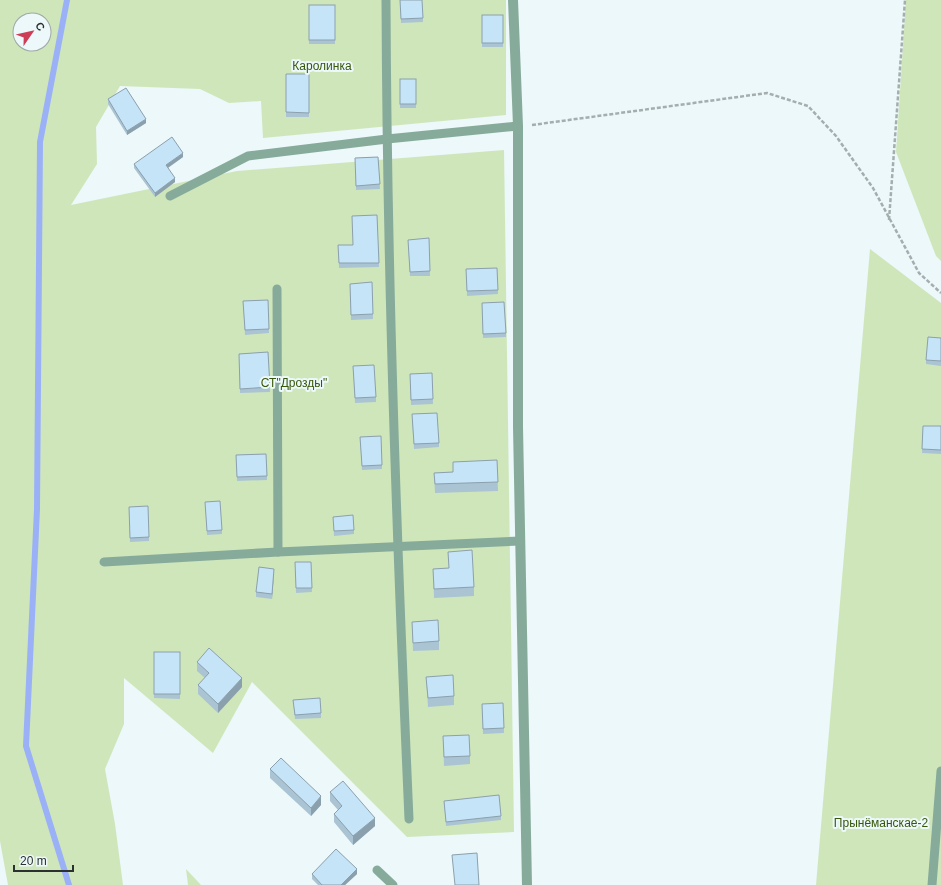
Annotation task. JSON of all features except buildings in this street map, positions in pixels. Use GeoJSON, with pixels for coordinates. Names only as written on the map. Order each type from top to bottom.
{"type":"FeatureCollection","features":[{"type":"Feature","properties":{"kind":"street"},"geometry":{"type":"LineString","coordinates":[[513,0],[518,126],[518,427],[527,885]]}},
{"type":"Feature","properties":{"kind":"lane"},"geometry":{"type":"LineString","coordinates":[[386,0],[386,139],[397,547],[409,819]]}},
{"type":"Feature","properties":{"kind":"lane"},"geometry":{"type":"LineString","coordinates":[[170,196],[248,156],[386,139],[518,126]]}},
{"type":"Feature","properties":{"kind":"lane"},"geometry":{"type":"LineString","coordinates":[[277,289],[278,552]]}},
{"type":"Feature","properties":{"kind":"lane"},"geometry":{"type":"LineString","coordinates":[[104,562],[278,552],[520,541]]}},
{"type":"Feature","properties":{"kind":"lane"},"geometry":{"type":"LineString","coordinates":[[932,885],[941,771]]}},
{"type":"Feature","properties":{"kind":"lane"},"geometry":{"type":"LineString","coordinates":[[377,870],[393,885]]}},
{"type":"Feature","properties":{"kind":"path"},"geometry":{"type":"LineString","coordinates":[[889,220],[905,0]]}},
{"type":"Feature","properties":{"kind":"path"},"geometry":{"type":"LineString","coordinates":[[518,126],[768,92],[808,106],[836,136],[873,188],[919,274],[941,293]]}},
{"type":"Feature","properties":{"kind":"green space","name":"СТ\"Дрозды\""},"geometry":{"type":"Polygon","coordinates":[[[0,0],[506,0],[506,115],[263,138],[261,101],[229,103],[200,89],[120,86],[96,127],[97,164],[71,205],[237,171],[504,150],[514,832],[407,837],[252,682],[213,753],[124,678],[124,724],[105,769],[115,824],[123,885],[8,885],[0,841],[0,0]]]}},
{"type":"Feature","properties":{"kind":"green space"},"geometry":{"type":"Polygon","coordinates":[[[906,0],[941,0],[941,261],[936,256],[896,152],[906,0]]]}},
{"type":"Feature","properties":{"kind":"green space","name":"Прынёманскае-2"},"geometry":{"type":"Polygon","coordinates":[[[870,249],[941,303],[941,885],[816,885],[870,249]]]}},
{"type":"Feature","properties":{"kind":"green space"},"geometry":{"type":"Polygon","coordinates":[[[186,869],[201,885],[188,885],[186,869]]]}},
{"type":"Feature","properties":{"kind":"waterway"},"geometry":{"type":"LineString","coordinates":[[67,0],[40,142],[37,509],[26,746],[69,885]]}},
{"type":"Feature","properties":{"kind":"park label","name":"Каролинка"},"geometry":{"type":"Point","coordinates":[322,66]}}]}
